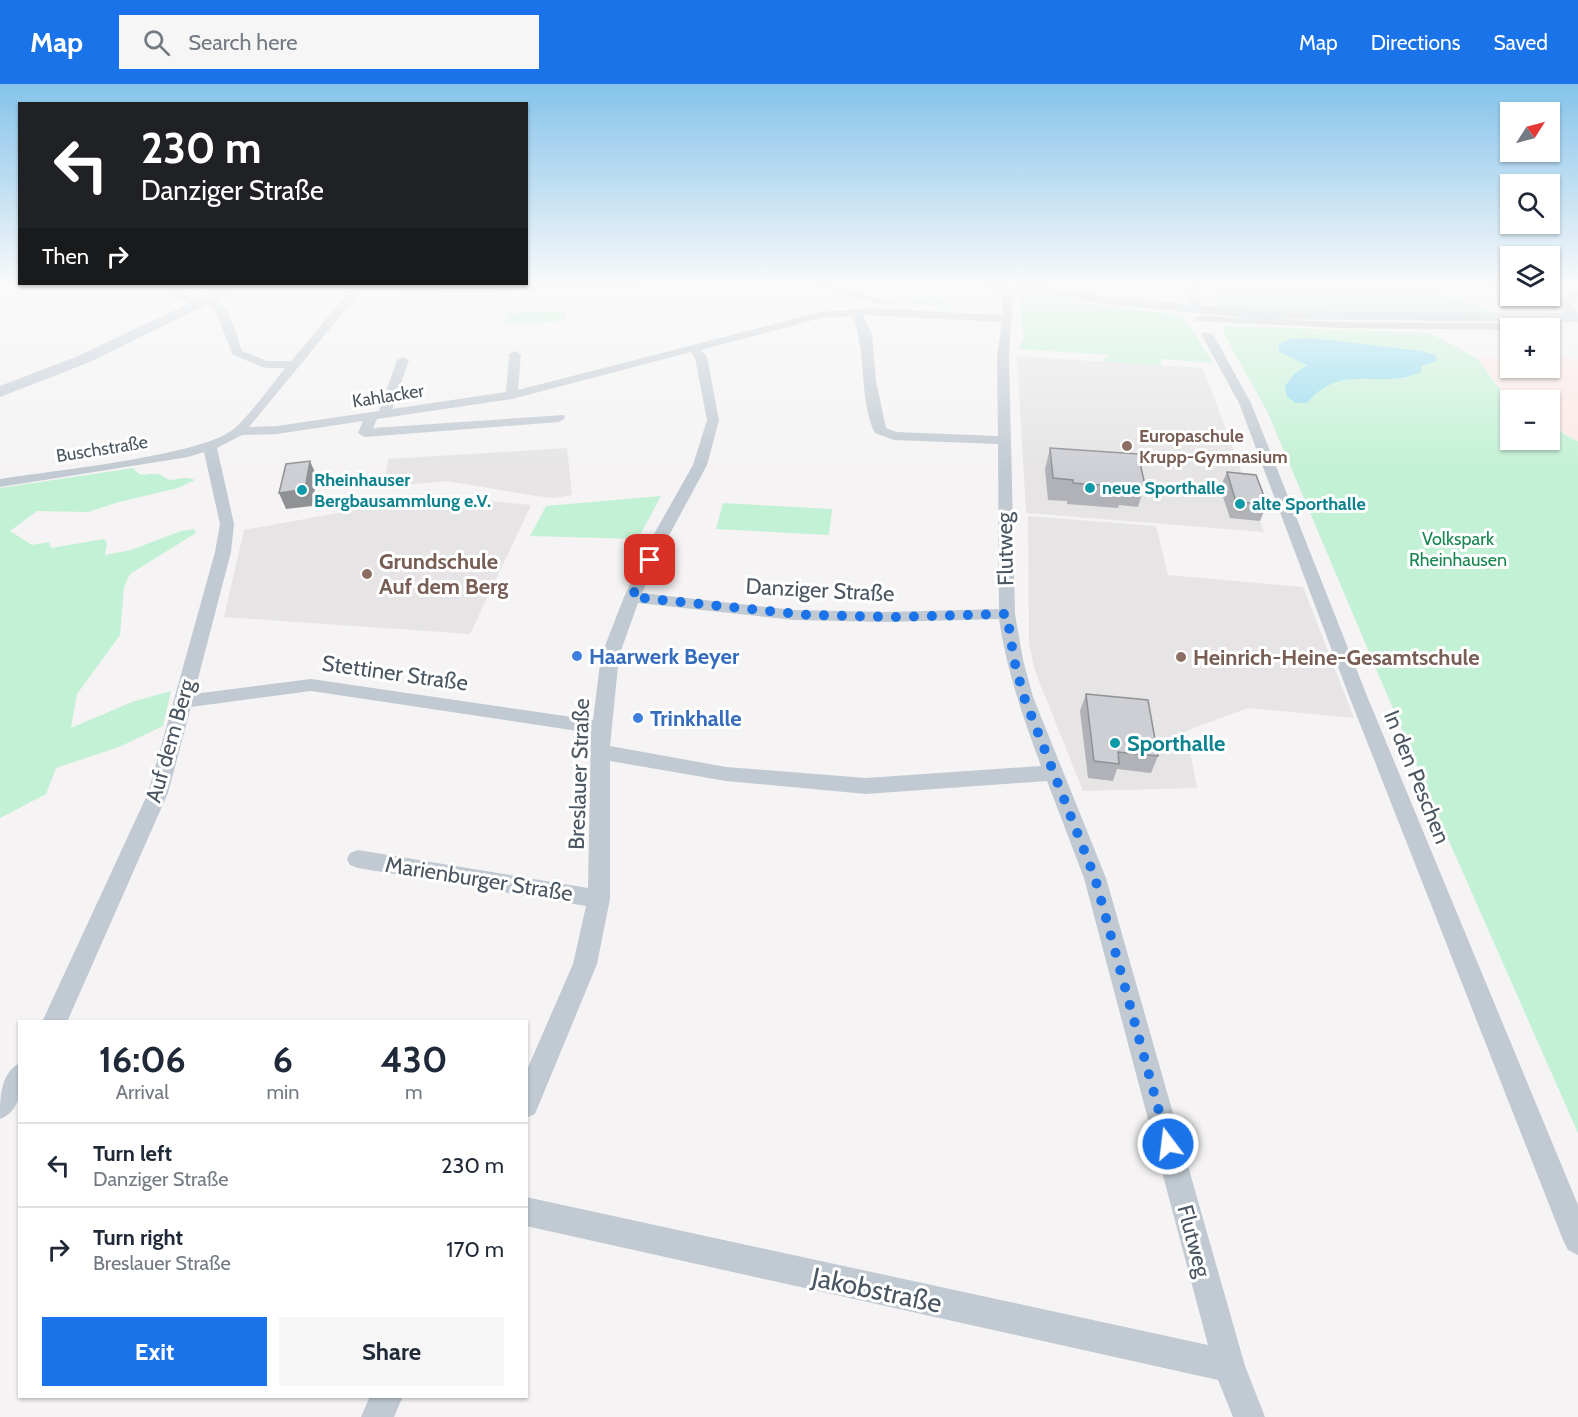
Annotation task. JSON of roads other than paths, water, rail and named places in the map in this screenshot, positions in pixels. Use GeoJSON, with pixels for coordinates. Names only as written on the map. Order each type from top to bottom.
{"type":"FeatureCollection","features":[{"type":"Feature","properties":{"kind":"street"},"geometry":{"type":"LineString","coordinates":[[0,392],[111,346]]}},
{"type":"Feature","properties":{"kind":"street"},"geometry":{"type":"LineString","coordinates":[[234,346],[237,353],[265,364],[292,365]]}},
{"type":"Feature","properties":{"kind":"street"},"geometry":{"type":"LineString","coordinates":[[239,431],[308,346]]}},
{"type":"Feature","properties":{"kind":"street","name":"Kahlacker"},"geometry":{"type":"LineString","coordinates":[[239,431],[277,430],[512,395],[704,346]]}},
{"type":"Feature","properties":{"kind":"street"},"geometry":{"type":"LineString","coordinates":[[867,346],[870,381],[880,430],[894,436],[1005,440]]}},
{"type":"Feature","properties":{"kind":"street","name":"Flutweg"},"geometry":{"type":"LineString","coordinates":[[1004,346],[1007,614],[1014,660],[1024,697],[1095,878],[1122,969],[1228,1366],[1249,1417]]}},
{"type":"Feature","properties":{"kind":"street","name":"In den Peschen"},"geometry":{"type":"LineString","coordinates":[[1215,346],[1245,403],[1364,711],[1578,1240]]}},
{"type":"Feature","properties":{"kind":"street","name":"Breslauer Straße"},"geometry":{"type":"LineString","coordinates":[[528,1100],[585,964],[599,899],[603,752],[601,728],[610,656],[632,597],[700,465],[713,420],[701,357],[694,349]]}},
{"type":"Feature","properties":{"kind":"street"},"geometry":{"type":"LineString","coordinates":[[512,395],[514,354]]}},
{"type":"Feature","properties":{"kind":"street"},"geometry":{"type":"LineString","coordinates":[[403,360],[378,416],[365,434],[559,418]]}},
{"type":"Feature","properties":{"kind":"street","name":"Buschstraße"},"geometry":{"type":"LineString","coordinates":[[0,483],[88,471],[210,447],[239,431]]}},
{"type":"Feature","properties":{"kind":"street","name":"Auf dem Berg"},"geometry":{"type":"LineString","coordinates":[[55,1020],[158,793],[223,552],[227,524],[210,447]]}},
{"type":"Feature","properties":{"kind":"street","name":"Danziger Straße"},"geometry":{"type":"LineString","coordinates":[[632,597],[808,615],[895,617],[1007,614]]}},
{"type":"Feature","properties":{"kind":"street","name":"Stettiner Straße"},"geometry":{"type":"LineString","coordinates":[[181,702],[311,685],[601,728]]}},
{"type":"Feature","properties":{"kind":"street"},"geometry":{"type":"LineString","coordinates":[[603,752],[726,774],[866,786],[1055,773]]}},
{"type":"Feature","properties":{"kind":"street","name":"Marienburger Straße"},"geometry":{"type":"LineString","coordinates":[[358,859],[599,899]]}},
{"type":"Feature","properties":{"kind":"street","name":"Jakobstraße"},"geometry":{"type":"LineString","coordinates":[[528,1211],[1228,1366]]}},
{"type":"Feature","properties":{"kind":"street"},"geometry":{"type":"LineString","coordinates":[[377,1417],[386,1398]]}},
{"type":"Feature","properties":{"kind":"water"},"geometry":{"type":"Polygon","coordinates":[[[1279,346],[1381,346],[1421,351],[1435,355],[1437,361],[1421,366],[1421,372],[1405,377],[1347,380],[1334,383],[1320,390],[1307,403],[1296,403],[1287,397],[1285,386],[1294,374],[1307,365],[1279,352],[1279,346]]]}},
{"type":"Feature","properties":{"kind":"place","name":"Europaschule Krupp-Gymnasium"},"geometry":{"type":"Point","coordinates":[1127,446]}},
{"type":"Feature","properties":{"kind":"place","name":"neue Sporthalle"},"geometry":{"type":"Point","coordinates":[1090,488]}},
{"type":"Feature","properties":{"kind":"place","name":"Rheinhauser Bergbausammlung e.V."},"geometry":{"type":"Point","coordinates":[302,490]}},
{"type":"Feature","properties":{"kind":"place","name":"alte Sporthalle"},"geometry":{"type":"Point","coordinates":[1240,504]}},
{"type":"Feature","properties":{"kind":"place","name":"Grundschule Auf dem Berg"},"geometry":{"type":"Point","coordinates":[367,574]}},
{"type":"Feature","properties":{"kind":"place","name":"Haarwerk Beyer"},"geometry":{"type":"Point","coordinates":[577,656]}},
{"type":"Feature","properties":{"kind":"place","name":"Heinrich-Heine-Gesamtschule"},"geometry":{"type":"Point","coordinates":[1181,657]}},
{"type":"Feature","properties":{"kind":"place","name":"Trinkhalle"},"geometry":{"type":"Point","coordinates":[638,718]}},
{"type":"Feature","properties":{"kind":"place","name":"Sporthalle"},"geometry":{"type":"Point","coordinates":[1115,743]}},
{"type":"Feature","properties":{"kind":"park label","name":"Volkspark Rheinhausen"},"geometry":{"type":"Point","coordinates":[1458,549]}}]}
